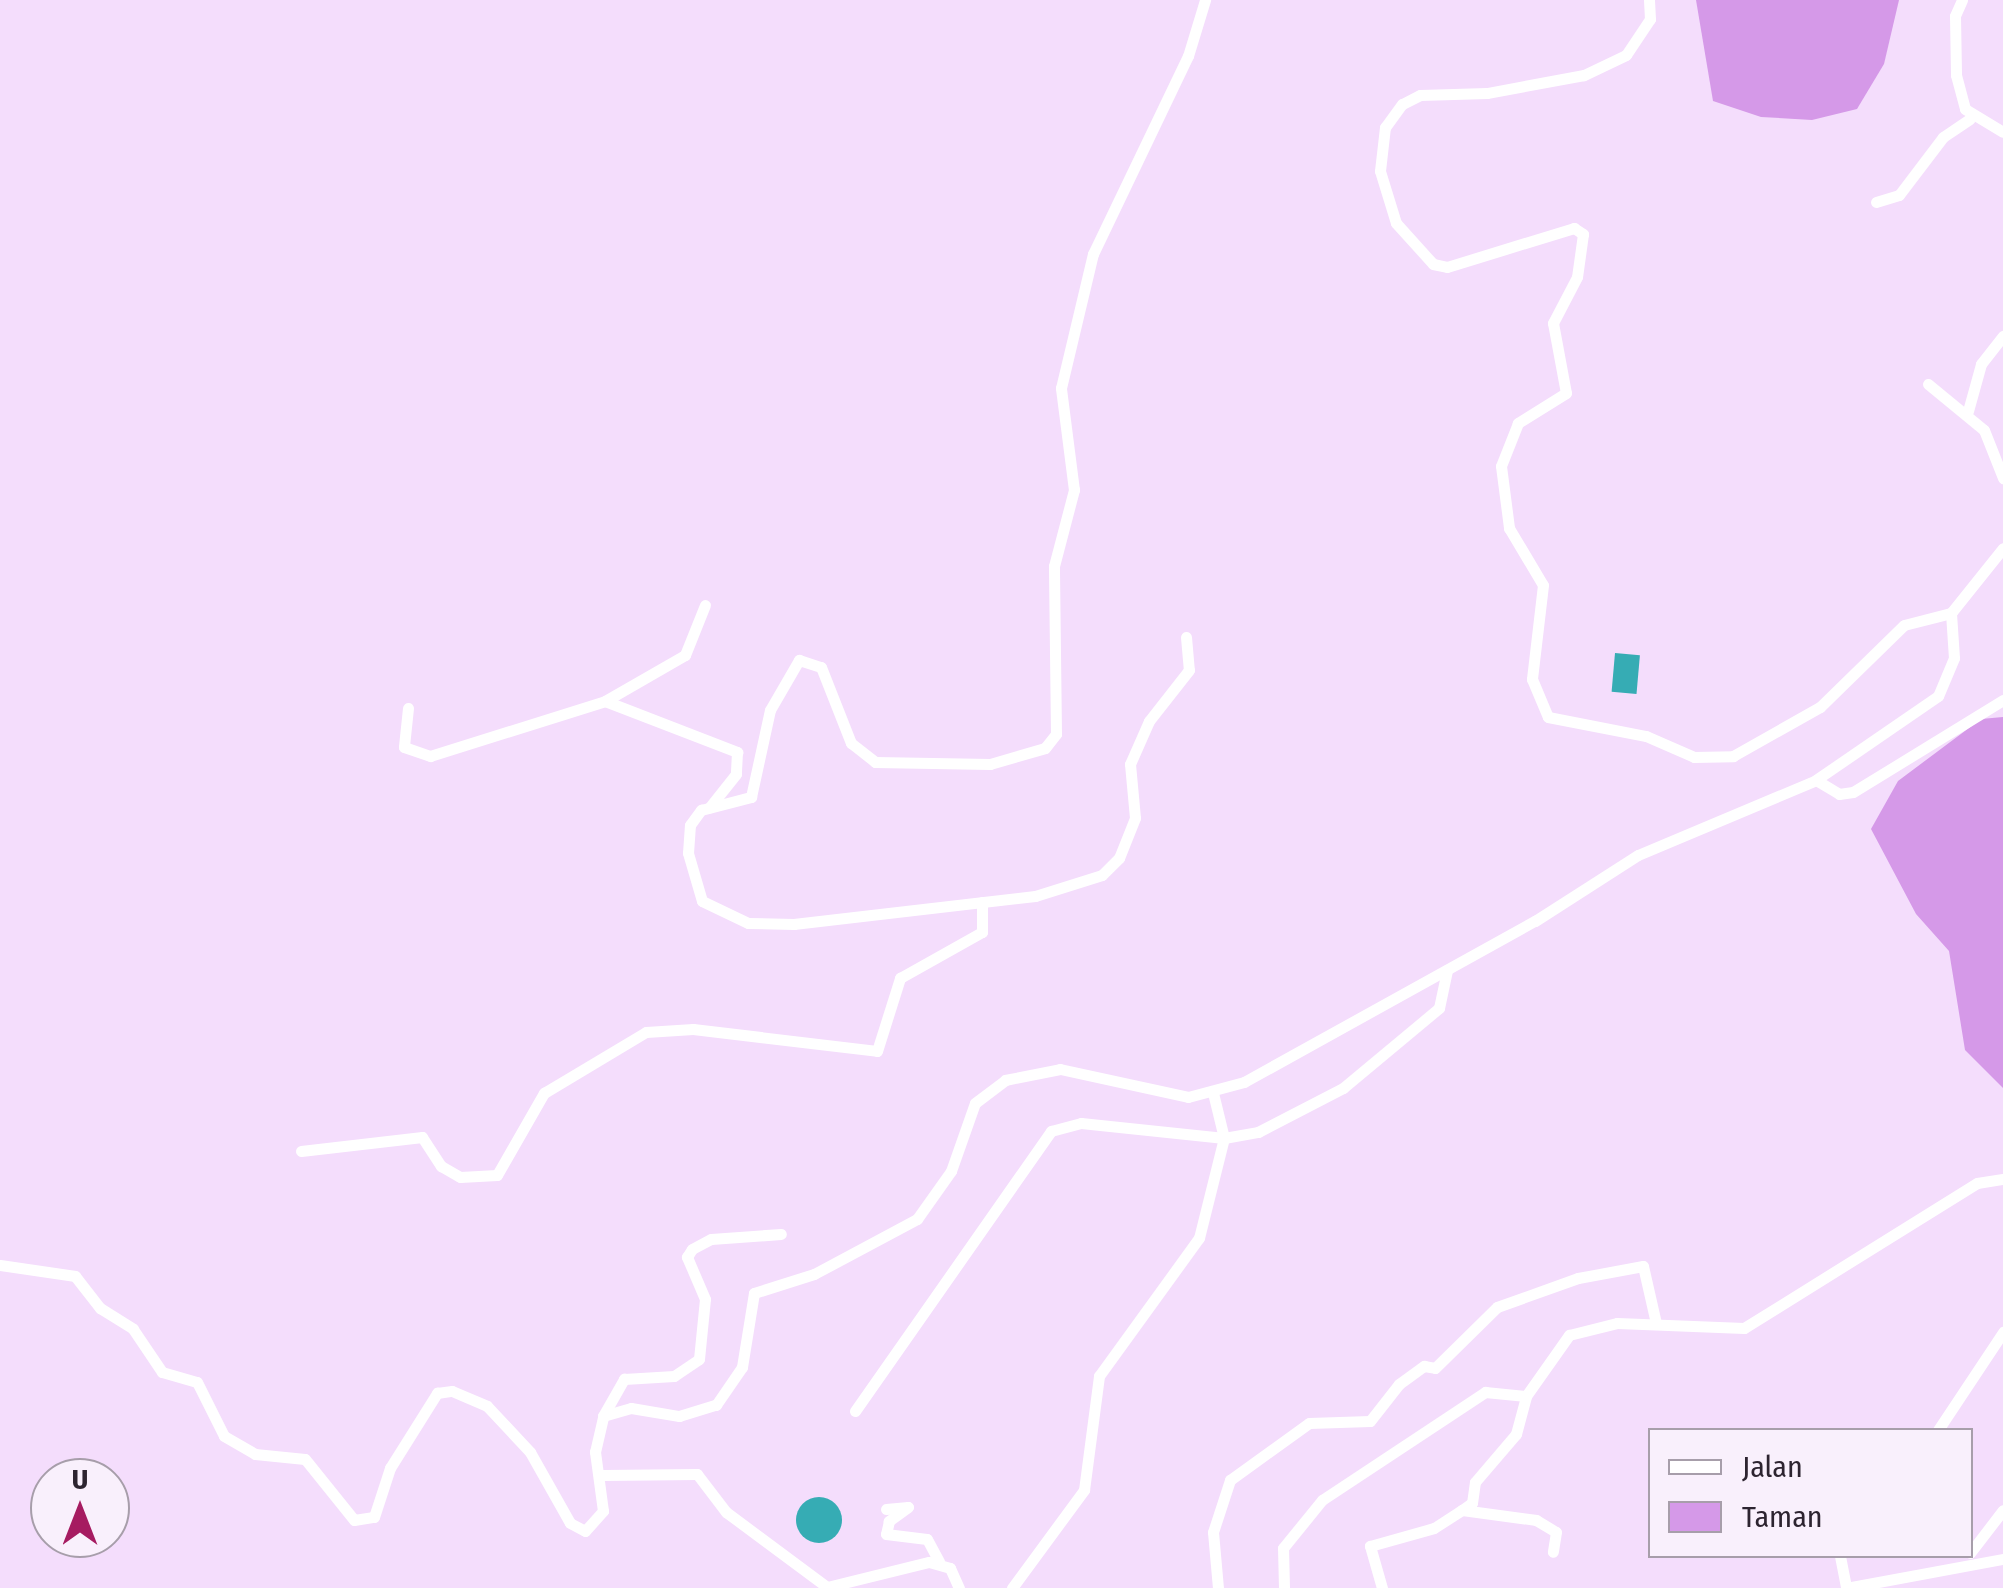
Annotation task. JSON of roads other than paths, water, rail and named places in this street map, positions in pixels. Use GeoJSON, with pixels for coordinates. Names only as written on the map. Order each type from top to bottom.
{"type":"FeatureCollection","features":[{"type":"Feature","properties":{"kind":"street"},"geometry":{"type":"LineString","coordinates":[[708,808],[751,797],[770,710],[799,660],[821,666],[842,725],[867,760],[990,764],[1052,742],[1061,702],[1054,566],[1074,505],[1061,388],[1077,310],[1205,0]]}},
{"type":"Feature","properties":{"kind":"street"},"geometry":{"type":"LineString","coordinates":[[1649,0],[1650,20],[1626,55],[1548,84],[1420,95],[1392,112],[1381,147],[1396,223],[1433,264],[1447,267],[1574,228],[1583,234],[1577,277],[1553,323],[1566,393],[1518,424],[1501,466],[1510,528],[1543,586],[1532,679],[1548,716],[1646,736],[1694,756],[1733,756],[1820,706],[1904,625],[1951,613],[2003,548]]}},
{"type":"Feature","properties":{"kind":"street"},"geometry":{"type":"LineString","coordinates":[[1962,0],[1954,16],[1956,75],[1970,119]]}},
{"type":"Feature","properties":{"kind":"street"},"geometry":{"type":"LineString","coordinates":[[1970,119],[2003,132]]}},
{"type":"Feature","properties":{"kind":"street"},"geometry":{"type":"LineString","coordinates":[[1876,202],[1899,195],[1942,137],[1970,119]]}},
{"type":"Feature","properties":{"kind":"street"},"geometry":{"type":"LineString","coordinates":[[1968,412],[1981,364],[2003,336]]}},
{"type":"Feature","properties":{"kind":"street"},"geometry":{"type":"LineString","coordinates":[[1928,384],[1968,412],[1998,456],[2003,478]]}},
{"type":"Feature","properties":{"kind":"street"},"geometry":{"type":"LineString","coordinates":[[408,708],[404,746],[430,756],[604,701],[685,654],[704,606]]}},
{"type":"Feature","properties":{"kind":"street"},"geometry":{"type":"LineString","coordinates":[[603,1416],[630,1408],[679,1416],[716,1404],[742,1367],[754,1292],[814,1274],[917,1219],[951,1170],[976,1103],[1005,1080],[1060,1069],[1188,1097],[1213,1093],[1448,970],[1638,855],[1816,780],[1938,696],[1954,658],[1951,613]]}},
{"type":"Feature","properties":{"kind":"street"},"geometry":{"type":"LineString","coordinates":[[604,701],[736,752],[736,774],[690,825],[688,853],[695,888],[712,912],[794,924],[982,902],[1071,886],[1119,858],[1135,818],[1130,764],[1149,721],[1189,670],[1186,637]]}},
{"type":"Feature","properties":{"kind":"street"},"geometry":{"type":"LineString","coordinates":[[1816,780],[1839,794],[1853,792],[2003,700]]}},
{"type":"Feature","properties":{"kind":"street"},"geometry":{"type":"LineString","coordinates":[[300,1151],[422,1137],[441,1166],[460,1177],[497,1175],[544,1093],[646,1032],[693,1029],[876,1051],[900,978],[982,932],[982,902]]}},
{"type":"Feature","properties":{"kind":"street"},"geometry":{"type":"LineString","coordinates":[[855,1411],[1052,1130],[1081,1123],[1224,1138],[1258,1132],[1343,1088],[1442,1005],[1448,970]]}},
{"type":"Feature","properties":{"kind":"street"},"geometry":{"type":"LineString","coordinates":[[1012,1588],[1084,1490],[1099,1376],[1199,1238],[1224,1138],[1213,1093]]}},
{"type":"Feature","properties":{"kind":"street"},"geometry":{"type":"LineString","coordinates":[[1382,1588],[1370,1546],[1434,1528],[1472,1503],[1475,1482],[1516,1434],[1526,1396],[1569,1335],[1656,1323],[1701,1332],[1744,1328],[1977,1182],[2003,1179]]}},
{"type":"Feature","properties":{"kind":"street"},"geometry":{"type":"LineString","coordinates":[[0,1265],[75,1276],[100,1308],[133,1329],[162,1372],[194,1380],[224,1436],[255,1454],[305,1458],[354,1520],[374,1517],[390,1468],[437,1393],[472,1395],[487,1406],[530,1452],[576,1530],[600,1520],[603,1475],[594,1452],[603,1416],[624,1379],[674,1376],[699,1359],[704,1299],[686,1256],[710,1238],[781,1234]]}},
{"type":"Feature","properties":{"kind":"street"},"geometry":{"type":"LineString","coordinates":[[1218,1588],[1213,1532],[1230,1480],[1310,1422],[1370,1421],[1400,1384],[1424,1366],[1436,1368],[1497,1307],[1578,1278],[1644,1266],[1656,1323]]}},
{"type":"Feature","properties":{"kind":"street"},"geometry":{"type":"LineString","coordinates":[[1939,1428],[2003,1332]]}},
{"type":"Feature","properties":{"kind":"street"},"geometry":{"type":"LineString","coordinates":[[1284,1588],[1283,1548],[1322,1500],[1486,1392],[1526,1396]]}},
{"type":"Feature","properties":{"kind":"street"},"geometry":{"type":"LineString","coordinates":[[603,1475],[696,1474],[726,1512],[827,1587],[939,1562]]}},
{"type":"Feature","properties":{"kind":"street"},"geometry":{"type":"LineString","coordinates":[[886,1509],[908,1507],[888,1520],[886,1534],[927,1539],[959,1588]]}},
{"type":"Feature","properties":{"kind":"street"},"geometry":{"type":"LineString","coordinates":[[1462,1510],[1536,1520],[1556,1532],[1553,1552]]}},
{"type":"Feature","properties":{"kind":"street"},"geometry":{"type":"LineString","coordinates":[[1973,1552],[2003,1510]]}},
{"type":"Feature","properties":{"kind":"street"},"geometry":{"type":"LineString","coordinates":[[1840,1558],[1846,1588],[1968,1559],[2003,1559]]}}]}
